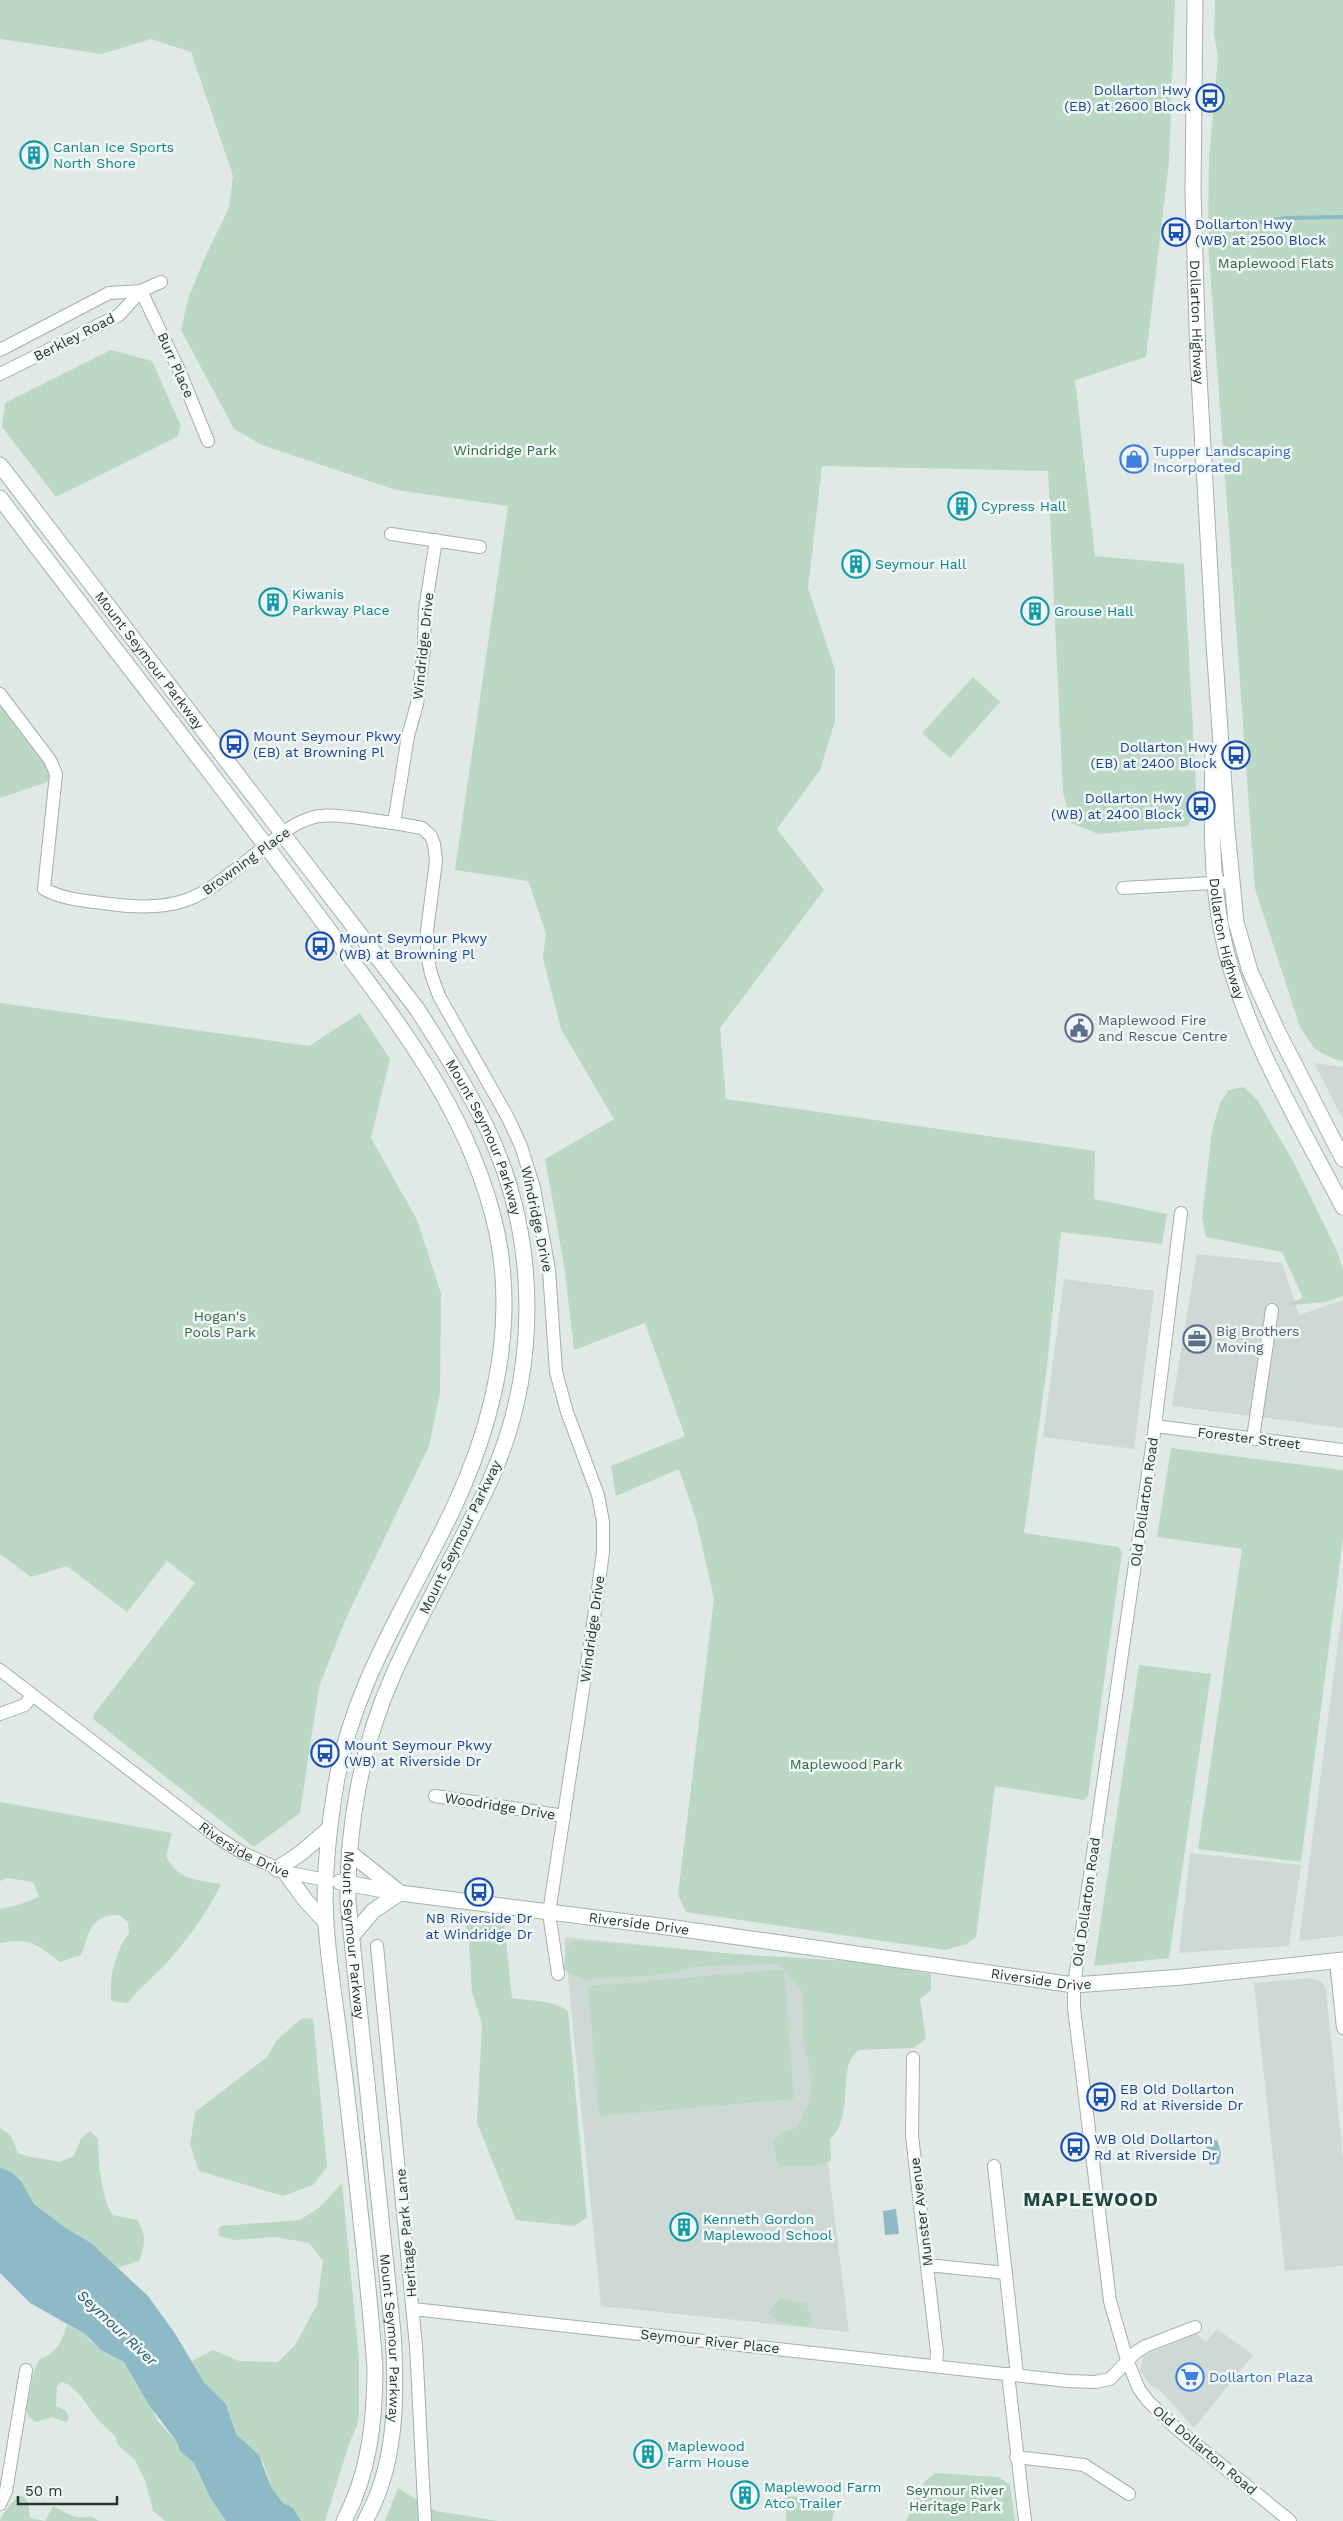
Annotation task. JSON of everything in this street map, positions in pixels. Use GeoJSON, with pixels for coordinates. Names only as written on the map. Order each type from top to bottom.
{"type":"FeatureCollection","features":[{"type":"Feature","properties":{"kind":"main road","name":"Dollarton Highway"},"geometry":{"type":"LineString","coordinates":[[1195,0],[1193,236],[1214,644],[1231,882],[1236,922],[1250,971],[1277,1030],[1343,1160]]}},
{"type":"Feature","properties":{"kind":"main road","name":"Mount Seymour Parkway"},"geometry":{"type":"LineString","coordinates":[[0,464],[417,1009],[455,1068],[486,1126],[509,1187],[526,1266],[527,1330],[517,1401],[507,1435],[491,1478],[393,1675],[363,1765],[349,1852],[348,1884],[352,1936],[392,2326],[395,2391],[387,2459],[378,2490],[365,2521]]}},
{"type":"Feature","properties":{"kind":"main road","name":"Mount Seymour Parkway"},"geometry":{"type":"LineString","coordinates":[[0,498],[266,846],[421,1056],[458,1121],[483,1180],[497,1233],[501,1263],[504,1319],[500,1365],[492,1406],[476,1453],[455,1504],[408,1594],[367,1679],[351,1723],[340,1762],[329,1829],[326,1922],[375,2368],[375,2400],[368,2458],[360,2485],[344,2521]]}},
{"type":"Feature","properties":{"kind":"main road"},"geometry":{"type":"LineString","coordinates":[[0,510],[25,532]]}},
{"type":"Feature","properties":{"kind":"main road","name":"Dollarton Highway"},"geometry":{"type":"LineString","coordinates":[[1214,644],[1212,830],[1215,883],[1222,933],[1244,1005],[1267,1059],[1343,1207]]}},
{"type":"Feature","properties":{"kind":"main road"},"geometry":{"type":"LineString","coordinates":[[326,1922],[281,1870],[329,1829]]}},
{"type":"Feature","properties":{"kind":"main road"},"geometry":{"type":"LineString","coordinates":[[349,1852],[400,1893],[373,1911],[352,1936]]}},
{"type":"Feature","properties":{"kind":"main road","name":"Riverside Drive"},"geometry":{"type":"LineString","coordinates":[[326,1880],[400,1893],[675,1928],[1074,1985],[1182,1977],[1340,1960]]}},
{"type":"Feature","properties":{"kind":"street","name":"Berkley Road"},"geometry":{"type":"LineString","coordinates":[[0,350],[109,293],[141,291],[161,282]]}},
{"type":"Feature","properties":{"kind":"street","name":"Berkley Road"},"geometry":{"type":"LineString","coordinates":[[0,374],[119,315],[141,291]]}},
{"type":"Feature","properties":{"kind":"street","name":"Burr Place"},"geometry":{"type":"LineString","coordinates":[[141,291],[179,370],[208,440]]}},
{"type":"Feature","properties":{"kind":"street"},"geometry":{"type":"LineString","coordinates":[[391,534],[480,547]]}},
{"type":"Feature","properties":{"kind":"street","name":"Windridge Drive"},"geometry":{"type":"LineString","coordinates":[[436,540],[425,610],[424,650],[417,704],[408,736],[394,823],[422,828],[431,836],[434,844],[436,861],[427,931],[427,952],[431,974],[452,1022],[507,1116],[521,1146],[542,1227],[549,1270],[556,1372],[567,1412],[598,1495],[603,1522],[603,1552],[596,1603],[549,1913],[558,1974]]}},
{"type":"Feature","properties":{"kind":"street","name":"Browning Place"},"geometry":{"type":"LineString","coordinates":[[0,694],[50,760],[56,774],[44,889],[58,897],[134,908],[159,908],[186,902],[202,895],[282,833],[314,817],[335,816],[394,823]]}},
{"type":"Feature","properties":{"kind":"street"},"geometry":{"type":"LineString","coordinates":[[1123,888],[1231,882]]}},
{"type":"Feature","properties":{"kind":"street","name":"Old Dollarton Road"},"geometry":{"type":"LineString","coordinates":[[1181,1213],[1155,1426],[1074,1985],[1074,2008],[1110,2301],[1127,2360],[1139,2389],[1171,2424],[1290,2521]]}},
{"type":"Feature","properties":{"kind":"street"},"geometry":{"type":"LineString","coordinates":[[1253,1438],[1272,1310]]}},
{"type":"Feature","properties":{"kind":"street","name":"Forester Street"},"geometry":{"type":"LineString","coordinates":[[1155,1426],[1343,1450]]}},
{"type":"Feature","properties":{"kind":"street","name":"Riverside Drive"},"geometry":{"type":"LineString","coordinates":[[0,1670],[217,1837],[242,1852],[281,1870],[326,1880]]}},
{"type":"Feature","properties":{"kind":"street"},"geometry":{"type":"LineString","coordinates":[[0,1714],[25,1705],[32,1695]]}},
{"type":"Feature","properties":{"kind":"street","name":"Woodridge Drive"},"geometry":{"type":"LineString","coordinates":[[435,1796],[564,1816]]}},
{"type":"Feature","properties":{"kind":"street","name":"Heritage Park Lane"},"geometry":{"type":"LineString","coordinates":[[377,1946],[413,2309],[425,2521]]}},
{"type":"Feature","properties":{"kind":"street"},"geometry":{"type":"LineString","coordinates":[[1340,1960],[1343,2028]]}},
{"type":"Feature","properties":{"kind":"street","name":"Munster Avenue"},"geometry":{"type":"LineString","coordinates":[[913,2058],[912,2136],[927,2264],[936,2365]]}},
{"type":"Feature","properties":{"kind":"street"},"geometry":{"type":"LineString","coordinates":[[994,2166],[1006,2273],[1016,2457],[1025,2521]]}},
{"type":"Feature","properties":{"kind":"street"},"geometry":{"type":"LineString","coordinates":[[927,2264],[1006,2273]]}},
{"type":"Feature","properties":{"kind":"street","name":"Seymour River Place"},"geometry":{"type":"LineString","coordinates":[[413,2309],[1068,2381],[1095,2382],[1110,2379],[1127,2360],[1146,2346],[1195,2327]]}},
{"type":"Feature","properties":{"kind":"street"},"geometry":{"type":"LineString","coordinates":[[0,2504],[6,2490],[26,2370]]}},
{"type":"Feature","properties":{"kind":"street"},"geometry":{"type":"LineString","coordinates":[[1016,2457],[1084,2464],[1129,2494]]}},
{"type":"Feature","properties":{"kind":"shaded area"},"geometry":{"type":"Polygon","coordinates":[[[1314,1063],[1343,1067],[1343,1119],[1314,1063]]]}},
{"type":"Feature","properties":{"kind":"shaded area"},"geometry":{"type":"Polygon","coordinates":[[[1197,1254],[1282,1263],[1299,1315],[1343,1300],[1343,1428],[1172,1406],[1197,1254]]]}},
{"type":"Feature","properties":{"kind":"shaded area"},"geometry":{"type":"Polygon","coordinates":[[[1064,1279],[1154,1291],[1134,1449],[1043,1437],[1064,1279]]]}},
{"type":"Feature","properties":{"kind":"shaded area"},"geometry":{"type":"Polygon","coordinates":[[[1343,1604],[1343,1936],[1299,1941],[1343,1604]]]}},
{"type":"Feature","properties":{"kind":"shaded area"},"geometry":{"type":"Polygon","coordinates":[[[1190,1853],[1301,1865],[1289,1946],[1179,1953],[1190,1853]]]}},
{"type":"Feature","properties":{"kind":"shaded area"},"geometry":{"type":"Polygon","coordinates":[[[564,1937],[803,1961],[849,2332],[601,2306],[564,1937]]]}},
{"type":"Feature","properties":{"kind":"shaded area"},"geometry":{"type":"Polygon","coordinates":[[[1311,1978],[1322,1982],[1326,1989],[1343,2159],[1343,2266],[1285,2271],[1254,1983],[1311,1978]]]}},
{"type":"Feature","properties":{"kind":"shaded area","name":"Dollarton Plaza"},"geometry":{"type":"Polygon","coordinates":[[[1217,2329],[1253,2355],[1194,2428],[1162,2392],[1150,2385],[1140,2370],[1143,2356],[1197,2334],[1206,2342],[1217,2329]]]}},
{"type":"Feature","properties":{"kind":"green space"},"geometry":{"type":"Polygon","coordinates":[[[0,0],[1175,0],[1169,161],[1146,357],[1075,380],[1095,556],[1184,564],[1197,805],[1188,826],[1098,834],[1071,823],[1063,792],[1048,471],[822,466],[808,588],[835,670],[835,721],[820,770],[777,829],[824,890],[720,1028],[726,1099],[1095,1151],[1094,1199],[1167,1214],[1162,1244],[1061,1232],[1046,1374],[1024,1533],[1118,1547],[1122,1552],[1088,1796],[1084,1800],[995,1786],[976,1937],[967,1944],[945,1950],[686,1912],[678,1895],[714,1599],[696,1519],[679,1469],[616,1496],[611,1466],[685,1436],[645,1323],[574,1350],[565,1271],[545,1159],[614,1119],[561,1029],[543,958],[546,933],[528,881],[455,870],[508,506],[396,490],[262,445],[234,429],[181,330],[188,299],[205,257],[229,208],[233,176],[191,52],[151,39],[102,54],[0,39],[0,0]]]}},
{"type":"Feature","properties":{"kind":"green space","name":"Maplewood Flats"},"geometry":{"type":"Polygon","coordinates":[[[1215,0],[1343,0],[1343,1061],[1334,1059],[1315,1049],[1300,1027],[1255,889],[1208,242],[1209,160],[1218,56],[1214,35],[1215,0]]]}},
{"type":"Feature","properties":{"kind":"green space"},"geometry":{"type":"Polygon","coordinates":[[[111,350],[152,361],[181,426],[177,437],[56,497],[2,427],[5,403],[111,350]]]}},
{"type":"Feature","properties":{"kind":"green space"},"geometry":{"type":"Polygon","coordinates":[[[973,677],[1000,702],[950,758],[922,733],[973,677]]]}},
{"type":"Feature","properties":{"kind":"green space"},"geometry":{"type":"Polygon","coordinates":[[[0,705],[37,751],[48,772],[50,781],[0,798],[0,705]]]}},
{"type":"Feature","properties":{"kind":"green space","name":"Hogan's Pools Park"},"geometry":{"type":"Polygon","coordinates":[[[0,1003],[309,1046],[360,1013],[390,1059],[371,1138],[417,1220],[441,1293],[440,1393],[429,1446],[346,1618],[319,1687],[300,1813],[254,1847],[93,1719],[94,1714],[195,1583],[167,1561],[127,1612],[67,1566],[31,1577],[0,1554],[0,1003]]]}},
{"type":"Feature","properties":{"kind":"green space"},"geometry":{"type":"Polygon","coordinates":[[[1244,1087],[1258,1101],[1293,1161],[1337,1251],[1343,1269],[1343,1296],[1326,1302],[1282,1306],[1303,1298],[1282,1252],[1206,1237],[1202,1218],[1212,1131],[1220,1103],[1229,1090],[1244,1087]]]}},
{"type":"Feature","properties":{"kind":"green space"},"geometry":{"type":"Polygon","coordinates":[[[1171,1448],[1343,1470],[1343,1539],[1301,1862],[1198,1849],[1242,1549],[1157,1537],[1171,1448]]]}},
{"type":"Feature","properties":{"kind":"green space"},"geometry":{"type":"Polygon","coordinates":[[[1139,1665],[1211,1674],[1169,1958],[1094,1966],[1139,1665]]]}},
{"type":"Feature","properties":{"kind":"green space"},"geometry":{"type":"Polygon","coordinates":[[[0,1802],[172,1833],[166,1856],[176,1870],[189,1878],[221,1884],[205,1913],[185,1941],[166,1964],[128,2003],[111,2001],[114,1965],[120,1948],[129,1933],[128,1922],[119,1915],[102,1918],[92,1926],[81,1955],[60,1962],[33,1944],[19,1941],[0,1943],[0,1909],[39,1897],[33,1882],[8,1878],[0,1881],[0,1802]]]}},
{"type":"Feature","properties":{"kind":"green space"},"geometry":{"type":"Polygon","coordinates":[[[464,1918],[504,1924],[512,1998],[549,2003],[568,2011],[587,2218],[574,2226],[516,2220],[477,2123],[482,2024],[472,1992],[469,1941],[464,1918]]]}},
{"type":"Feature","properties":{"kind":"green space"},"geometry":{"type":"Polygon","coordinates":[[[573,1940],[735,1954],[866,1962],[931,1974],[931,1990],[920,1999],[926,2039],[913,2048],[858,2050],[848,2067],[843,2115],[836,2132],[830,2139],[831,2161],[817,2166],[780,2166],[776,2159],[773,2142],[781,2133],[797,2127],[808,2106],[812,2078],[803,2040],[802,1991],[784,1970],[794,2099],[599,2116],[588,1986],[783,1969],[778,1964],[693,1967],[662,1975],[583,1980],[564,1970],[566,1947],[573,1940]]]}},
{"type":"Feature","properties":{"kind":"green space"},"geometry":{"type":"Polygon","coordinates":[[[313,2018],[327,2167],[313,2185],[283,2196],[199,2171],[190,2145],[195,2112],[267,2057],[277,2040],[301,2019],[313,2018]]]}},
{"type":"Feature","properties":{"kind":"green space"},"geometry":{"type":"Polygon","coordinates":[[[0,2128],[11,2136],[18,2153],[59,2162],[74,2156],[81,2139],[90,2131],[98,2139],[103,2187],[112,2215],[137,2220],[144,2235],[144,2245],[139,2261],[117,2268],[91,2243],[66,2228],[34,2204],[21,2181],[0,2167],[0,2128]]]}},
{"type":"Feature","properties":{"kind":"green space"},"geometry":{"type":"Polygon","coordinates":[[[342,2183],[359,2360],[359,2413],[357,2426],[349,2444],[325,2521],[301,2521],[293,2508],[283,2503],[271,2487],[263,2462],[256,2452],[236,2434],[226,2404],[204,2382],[192,2361],[213,2350],[239,2361],[278,2362],[295,2345],[317,2305],[323,2261],[309,2243],[275,2237],[234,2240],[219,2236],[218,2230],[221,2226],[300,2220],[320,2207],[342,2183]]]}},
{"type":"Feature","properties":{"kind":"green space"},"geometry":{"type":"Polygon","coordinates":[[[780,2298],[806,2303],[812,2321],[807,2327],[779,2322],[769,2313],[780,2298]]]}},
{"type":"Feature","properties":{"kind":"green space"},"geometry":{"type":"Polygon","coordinates":[[[67,2325],[85,2334],[90,2341],[124,2362],[154,2411],[157,2420],[177,2442],[180,2451],[194,2463],[226,2521],[165,2521],[153,2511],[145,2480],[135,2460],[118,2445],[115,2436],[99,2421],[80,2395],[69,2385],[62,2382],[57,2386],[56,2406],[66,2411],[69,2418],[66,2422],[52,2417],[36,2422],[29,2417],[26,2409],[36,2367],[39,2360],[58,2347],[67,2325]]]}},
{"type":"Feature","properties":{"kind":"green space","name":"Seymour River Heritage Park"},"geometry":{"type":"Polygon","coordinates":[[[935,2473],[998,2477],[1010,2485],[1015,2521],[906,2521],[923,2483],[935,2473]]]}},
{"type":"Feature","properties":{"kind":"green space"},"geometry":{"type":"Polygon","coordinates":[[[398,2488],[436,2511],[498,2521],[385,2521],[398,2488]]]}},
{"type":"Feature","properties":{"kind":"green space"},"geometry":{"type":"Polygon","coordinates":[[[23,2496],[28,2502],[30,2518],[45,2521],[0,2521],[10,2505],[18,2497],[23,2496]]]}},
{"type":"Feature","properties":{"kind":"green space"},"geometry":{"type":"Polygon","coordinates":[[[786,2496],[824,2498],[834,2511],[832,2521],[786,2521],[786,2496]]]}},
{"type":"Feature","properties":{"kind":"green space"},"geometry":{"type":"Polygon","coordinates":[[[53,2506],[75,2517],[90,2516],[99,2521],[45,2521],[53,2506]]]}},
{"type":"Feature","properties":{"kind":"water"},"geometry":{"type":"Polygon","coordinates":[[[1217,2140],[1221,2153],[1219,2164],[1210,2165],[1206,2153],[1207,2141],[1217,2140]]]}},
{"type":"Feature","properties":{"kind":"water","name":"Seymour River"},"geometry":{"type":"Polygon","coordinates":[[[0,2167],[11,2172],[21,2181],[34,2204],[66,2228],[91,2243],[148,2296],[174,2332],[204,2382],[226,2404],[236,2434],[259,2455],[271,2487],[283,2503],[293,2508],[301,2521],[226,2521],[211,2499],[194,2463],[180,2451],[177,2442],[149,2405],[124,2362],[101,2350],[85,2334],[30,2303],[0,2273],[0,2167]]]}},
{"type":"Feature","properties":{"kind":"water"},"geometry":{"type":"Polygon","coordinates":[[[896,2209],[899,2234],[885,2235],[883,2211],[896,2209]]]}},
{"type":"Feature","properties":{"kind":"waterway"},"geometry":{"type":"LineString","coordinates":[[1244,225],[1285,218],[1343,217]]}},
{"type":"Feature","properties":{"kind":"place","name":"Dollarton Hwy (EB) at 2600 Block"},"geometry":{"type":"Point","coordinates":[1210,98]}},
{"type":"Feature","properties":{"kind":"place","name":"Canlan Ice Sports North Shore"},"geometry":{"type":"Point","coordinates":[34,155]}},
{"type":"Feature","properties":{"kind":"place","name":"Dollarton Hwy (WB) at 2500 Block"},"geometry":{"type":"Point","coordinates":[1176,232]}},
{"type":"Feature","properties":{"kind":"place","name":"Tupper Landscaping Incorporated"},"geometry":{"type":"Point","coordinates":[1134,459]}},
{"type":"Feature","properties":{"kind":"place","name":"Cypress Hall"},"geometry":{"type":"Point","coordinates":[962,506]}},
{"type":"Feature","properties":{"kind":"place","name":"Seymour Hall"},"geometry":{"type":"Point","coordinates":[856,564]}},
{"type":"Feature","properties":{"kind":"place","name":"Kiwanis Parkway Place"},"geometry":{"type":"Point","coordinates":[273,602]}},
{"type":"Feature","properties":{"kind":"place","name":"Grouse Hall"},"geometry":{"type":"Point","coordinates":[1035,611]}},
{"type":"Feature","properties":{"kind":"place","name":"Mount Seymour Pkwy (EB) at Browning Pl"},"geometry":{"type":"Point","coordinates":[234,744]}},
{"type":"Feature","properties":{"kind":"place","name":"Dollarton Hwy (EB) at 2400 Block"},"geometry":{"type":"Point","coordinates":[1236,755]}},
{"type":"Feature","properties":{"kind":"place","name":"Dollarton Hwy (WB) at 2400 Block"},"geometry":{"type":"Point","coordinates":[1201,806]}},
{"type":"Feature","properties":{"kind":"place","name":"Mount Seymour Pkwy (WB) at Browning Pl"},"geometry":{"type":"Point","coordinates":[320,946]}},
{"type":"Feature","properties":{"kind":"place","name":"Maplewood Fire and Rescue Centre"},"geometry":{"type":"Point","coordinates":[1079,1028]}},
{"type":"Feature","properties":{"kind":"place","name":"Big Brothers Moving"},"geometry":{"type":"Point","coordinates":[1197,1339]}},
{"type":"Feature","properties":{"kind":"place","name":"Mount Seymour Pkwy (WB) at Riverside Dr"},"geometry":{"type":"Point","coordinates":[325,1753]}},
{"type":"Feature","properties":{"kind":"place","name":"NB Riverside Dr at Windridge Dr"},"geometry":{"type":"Point","coordinates":[479,1892]}},
{"type":"Feature","properties":{"kind":"place","name":"EB Old Dollarton Rd at Riverside Dr"},"geometry":{"type":"Point","coordinates":[1101,2097]}},
{"type":"Feature","properties":{"kind":"place","name":"WB Old Dollarton Rd at Riverside Dr"},"geometry":{"type":"Point","coordinates":[1075,2147]}},
{"type":"Feature","properties":{"kind":"place","name":"Kenneth Gordon Maplewood School"},"geometry":{"type":"Point","coordinates":[684,2227]}},
{"type":"Feature","properties":{"kind":"place","name":"Dollarton Plaza"},"geometry":{"type":"Point","coordinates":[1190,2377]}},
{"type":"Feature","properties":{"kind":"place","name":"Maplewood Farm House"},"geometry":{"type":"Point","coordinates":[648,2454]}},
{"type":"Feature","properties":{"kind":"place","name":"Maplewood Farm Atco Trailer"},"geometry":{"type":"Point","coordinates":[745,2495]}},
{"type":"Feature","properties":{"kind":"district","name":"MAPLEWOOD"},"geometry":{"type":"Point","coordinates":[1091,2199]}},
{"type":"Feature","properties":{"kind":"park label","name":"Windridge Park"},"geometry":{"type":"Point","coordinates":[505,450]}},
{"type":"Feature","properties":{"kind":"park label","name":"Maplewood Park"},"geometry":{"type":"Point","coordinates":[846,1764]}}]}
